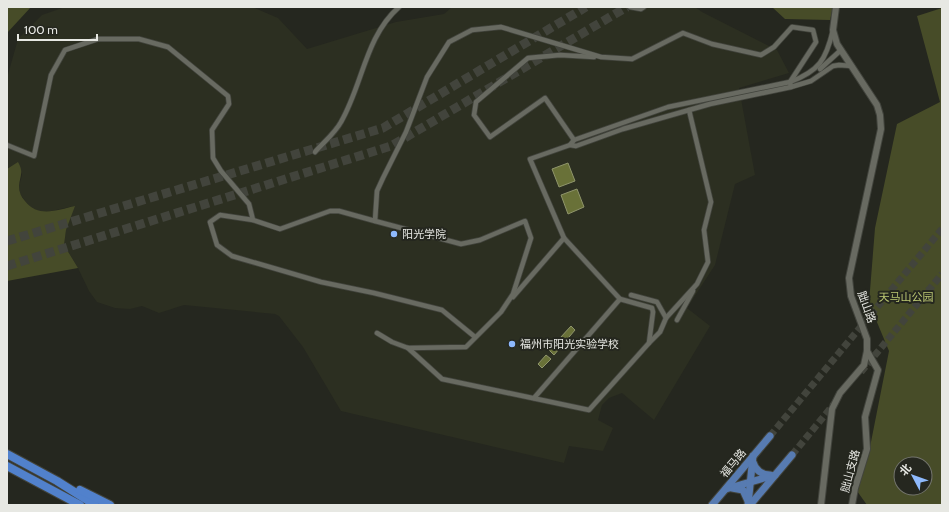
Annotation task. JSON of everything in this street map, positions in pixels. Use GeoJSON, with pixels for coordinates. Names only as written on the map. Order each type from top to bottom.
{"type":"FeatureCollection","features":[{"type":"Feature","properties":{"kind":"highway"},"geometry":{"type":"LineString","coordinates":[[7,454],[57,481],[95,505]]}},
{"type":"Feature","properties":{"kind":"highway"},"geometry":{"type":"LineString","coordinates":[[7,466],[80,505]]}},
{"type":"Feature","properties":{"kind":"highway"},"geometry":{"type":"LineString","coordinates":[[57,481],[110,505]]}},
{"type":"Feature","properties":{"kind":"highway"},"geometry":{"type":"LineString","coordinates":[[65,497],[75,505]]}},
{"type":"Feature","properties":{"kind":"main road","name":"福马路"},"geometry":{"type":"LineString","coordinates":[[712,505],[770,436]]}},
{"type":"Feature","properties":{"kind":"main road"},"geometry":{"type":"LineString","coordinates":[[749,505],[792,455]]}},
{"type":"Feature","properties":{"kind":"main road"},"geometry":{"type":"LineString","coordinates":[[753,456],[754,465],[758,471],[766,475],[775,475]]}},
{"type":"Feature","properties":{"kind":"main road"},"geometry":{"type":"LineString","coordinates":[[749,505],[753,456]]}},
{"type":"Feature","properties":{"kind":"main road"},"geometry":{"type":"LineString","coordinates":[[726,489],[775,475]]}},
{"type":"Feature","properties":{"kind":"main road"},"geometry":{"type":"LineString","coordinates":[[726,489],[735,487],[743,490],[749,505]]}},
{"type":"Feature","properties":{"kind":"street"},"geometry":{"type":"LineString","coordinates":[[314,152],[341,123],[375,38],[386,19],[399,7]]}},
{"type":"Feature","properties":{"kind":"street"},"geometry":{"type":"LineString","coordinates":[[630,7],[641,9],[644,7]]}},
{"type":"Feature","properties":{"kind":"street"},"geometry":{"type":"LineString","coordinates":[[820,69],[833,30],[836,7]]}},
{"type":"Feature","properties":{"kind":"street"},"geometry":{"type":"LineString","coordinates":[[375,221],[378,191],[383,178],[406,132],[427,77],[449,42],[472,30],[501,27],[602,57]]}},
{"type":"Feature","properties":{"kind":"street"},"geometry":{"type":"LineString","coordinates":[[574,140],[545,98],[490,137],[474,115],[476,102],[528,58],[560,55],[632,59],[683,33],[712,44],[762,55],[774,47],[792,27],[813,30],[816,42],[790,82],[791,87]]}},
{"type":"Feature","properties":{"kind":"street","name":"胐山路"},"geometry":{"type":"LineString","coordinates":[[833,30],[841,50],[876,104],[881,123],[849,278],[851,296],[867,339],[868,351]]}},
{"type":"Feature","properties":{"kind":"street"},"geometry":{"type":"LineString","coordinates":[[7,145],[34,156],[51,75],[65,50],[98,39],[139,40],[168,47],[228,96],[228,104],[212,130],[212,158],[249,204],[253,220]]}},
{"type":"Feature","properties":{"kind":"street"},"geometry":{"type":"LineString","coordinates":[[649,343],[653,312],[652,308],[620,299],[564,238],[530,159],[570,145],[576,146],[666,116],[727,100],[791,87],[811,80],[820,69],[841,50]]}},
{"type":"Feature","properties":{"kind":"street"},"geometry":{"type":"LineString","coordinates":[[570,145],[574,140],[663,109],[726,94],[790,82],[820,69],[839,65],[852,66]]}},
{"type":"Feature","properties":{"kind":"street"},"geometry":{"type":"LineString","coordinates":[[726,94],[727,100]]}},
{"type":"Feature","properties":{"kind":"street"},"geometry":{"type":"LineString","coordinates":[[663,109],[666,116]]}},
{"type":"Feature","properties":{"kind":"street"},"geometry":{"type":"LineString","coordinates":[[677,320],[708,262],[704,230],[711,202],[689,110]]}},
{"type":"Feature","properties":{"kind":"street"},"geometry":{"type":"LineString","coordinates":[[475,337],[442,310],[321,282],[232,256],[217,246],[210,222],[220,215],[253,220],[280,229],[330,211],[339,211],[461,244],[480,240],[525,221],[531,238],[513,294],[501,312]]}},
{"type":"Feature","properties":{"kind":"street"},"geometry":{"type":"LineString","coordinates":[[377,333],[392,342],[408,348],[466,347],[501,312],[564,238]]}},
{"type":"Feature","properties":{"kind":"street"},"geometry":{"type":"LineString","coordinates":[[408,348],[442,379],[589,410],[660,332],[666,318],[697,284]]}},
{"type":"Feature","properties":{"kind":"street"},"geometry":{"type":"LineString","coordinates":[[631,295],[658,302],[666,318]]}},
{"type":"Feature","properties":{"kind":"street"},"geometry":{"type":"LineString","coordinates":[[534,398],[620,299]]}},
{"type":"Feature","properties":{"kind":"street"},"geometry":{"type":"LineString","coordinates":[[821,505],[832,409],[840,393],[864,366],[868,351]]}},
{"type":"Feature","properties":{"kind":"street","name":"胐山支路"},"geometry":{"type":"LineString","coordinates":[[852,505],[855,488],[867,449],[865,417],[878,370],[868,351]]}},
{"type":"Feature","properties":{"kind":"shaded area","name":"阳光学院"},"geometry":{"type":"Polygon","coordinates":[[[65,7],[252,7],[278,18],[307,49],[396,22],[444,14],[452,7],[695,7],[777,50],[789,73],[739,88],[755,175],[735,184],[715,265],[687,308],[710,326],[654,420],[622,393],[609,398],[602,405],[598,420],[613,428],[603,451],[569,446],[564,463],[341,411],[303,347],[279,316],[275,314],[184,305],[159,313],[142,306],[130,309],[115,308],[97,302],[89,291],[78,268],[64,245],[66,230],[74,206],[47,212],[37,211],[29,206],[20,194],[19,186],[22,175],[18,163],[7,169],[7,78],[18,39],[42,15],[65,7]]]}},
{"type":"Feature","properties":{"kind":"shaded area"},"geometry":{"type":"Polygon","coordinates":[[[568,163],[575,181],[559,187],[552,169],[568,163]]]}},
{"type":"Feature","properties":{"kind":"shaded area"},"geometry":{"type":"Polygon","coordinates":[[[577,189],[584,207],[568,214],[561,195],[577,189]]]}},
{"type":"Feature","properties":{"kind":"shaded area"},"geometry":{"type":"Polygon","coordinates":[[[571,326],[575,330],[554,355],[549,350],[571,326]]]}},
{"type":"Feature","properties":{"kind":"shaded area"},"geometry":{"type":"Polygon","coordinates":[[[546,355],[551,359],[542,368],[538,364],[546,355]]]}},
{"type":"Feature","properties":{"kind":"green space"},"geometry":{"type":"Polygon","coordinates":[[[7,7],[31,7],[7,33],[7,7]]]}},
{"type":"Feature","properties":{"kind":"green space"},"geometry":{"type":"Polygon","coordinates":[[[772,7],[833,7],[830,20],[785,19],[772,7]]]}},
{"type":"Feature","properties":{"kind":"green space","name":"天马山公园"},"geometry":{"type":"Polygon","coordinates":[[[942,8],[942,505],[867,505],[857,491],[869,452],[889,351],[869,303],[875,228],[897,124],[940,102],[917,16],[942,8]]]}},
{"type":"Feature","properties":{"kind":"green space"},"geometry":{"type":"Polygon","coordinates":[[[18,162],[21,171],[19,186],[20,192],[22,198],[30,206],[36,210],[55,211],[75,206],[66,230],[64,245],[78,268],[7,281],[7,169],[18,162]]]}},
{"type":"Feature","properties":{"kind":"tunnel"},"geometry":{"type":"LineString","coordinates":[[7,241],[383,128],[586,7]]}},
{"type":"Feature","properties":{"kind":"tunnel"},"geometry":{"type":"LineString","coordinates":[[7,266],[391,146],[627,7]]}},
{"type":"Feature","properties":{"kind":"tunnel"},"geometry":{"type":"LineString","coordinates":[[770,436],[942,229]]}},
{"type":"Feature","properties":{"kind":"tunnel"},"geometry":{"type":"LineString","coordinates":[[861,372],[942,274]]}},
{"type":"Feature","properties":{"kind":"tunnel"},"geometry":{"type":"LineString","coordinates":[[792,455],[834,404]]}},
{"type":"Feature","properties":{"kind":"place","name":"阳光学院"},"geometry":{"type":"Point","coordinates":[394,234]}},
{"type":"Feature","properties":{"kind":"place","name":"福州市阳光实验学校"},"geometry":{"type":"Point","coordinates":[512,344]}}]}
